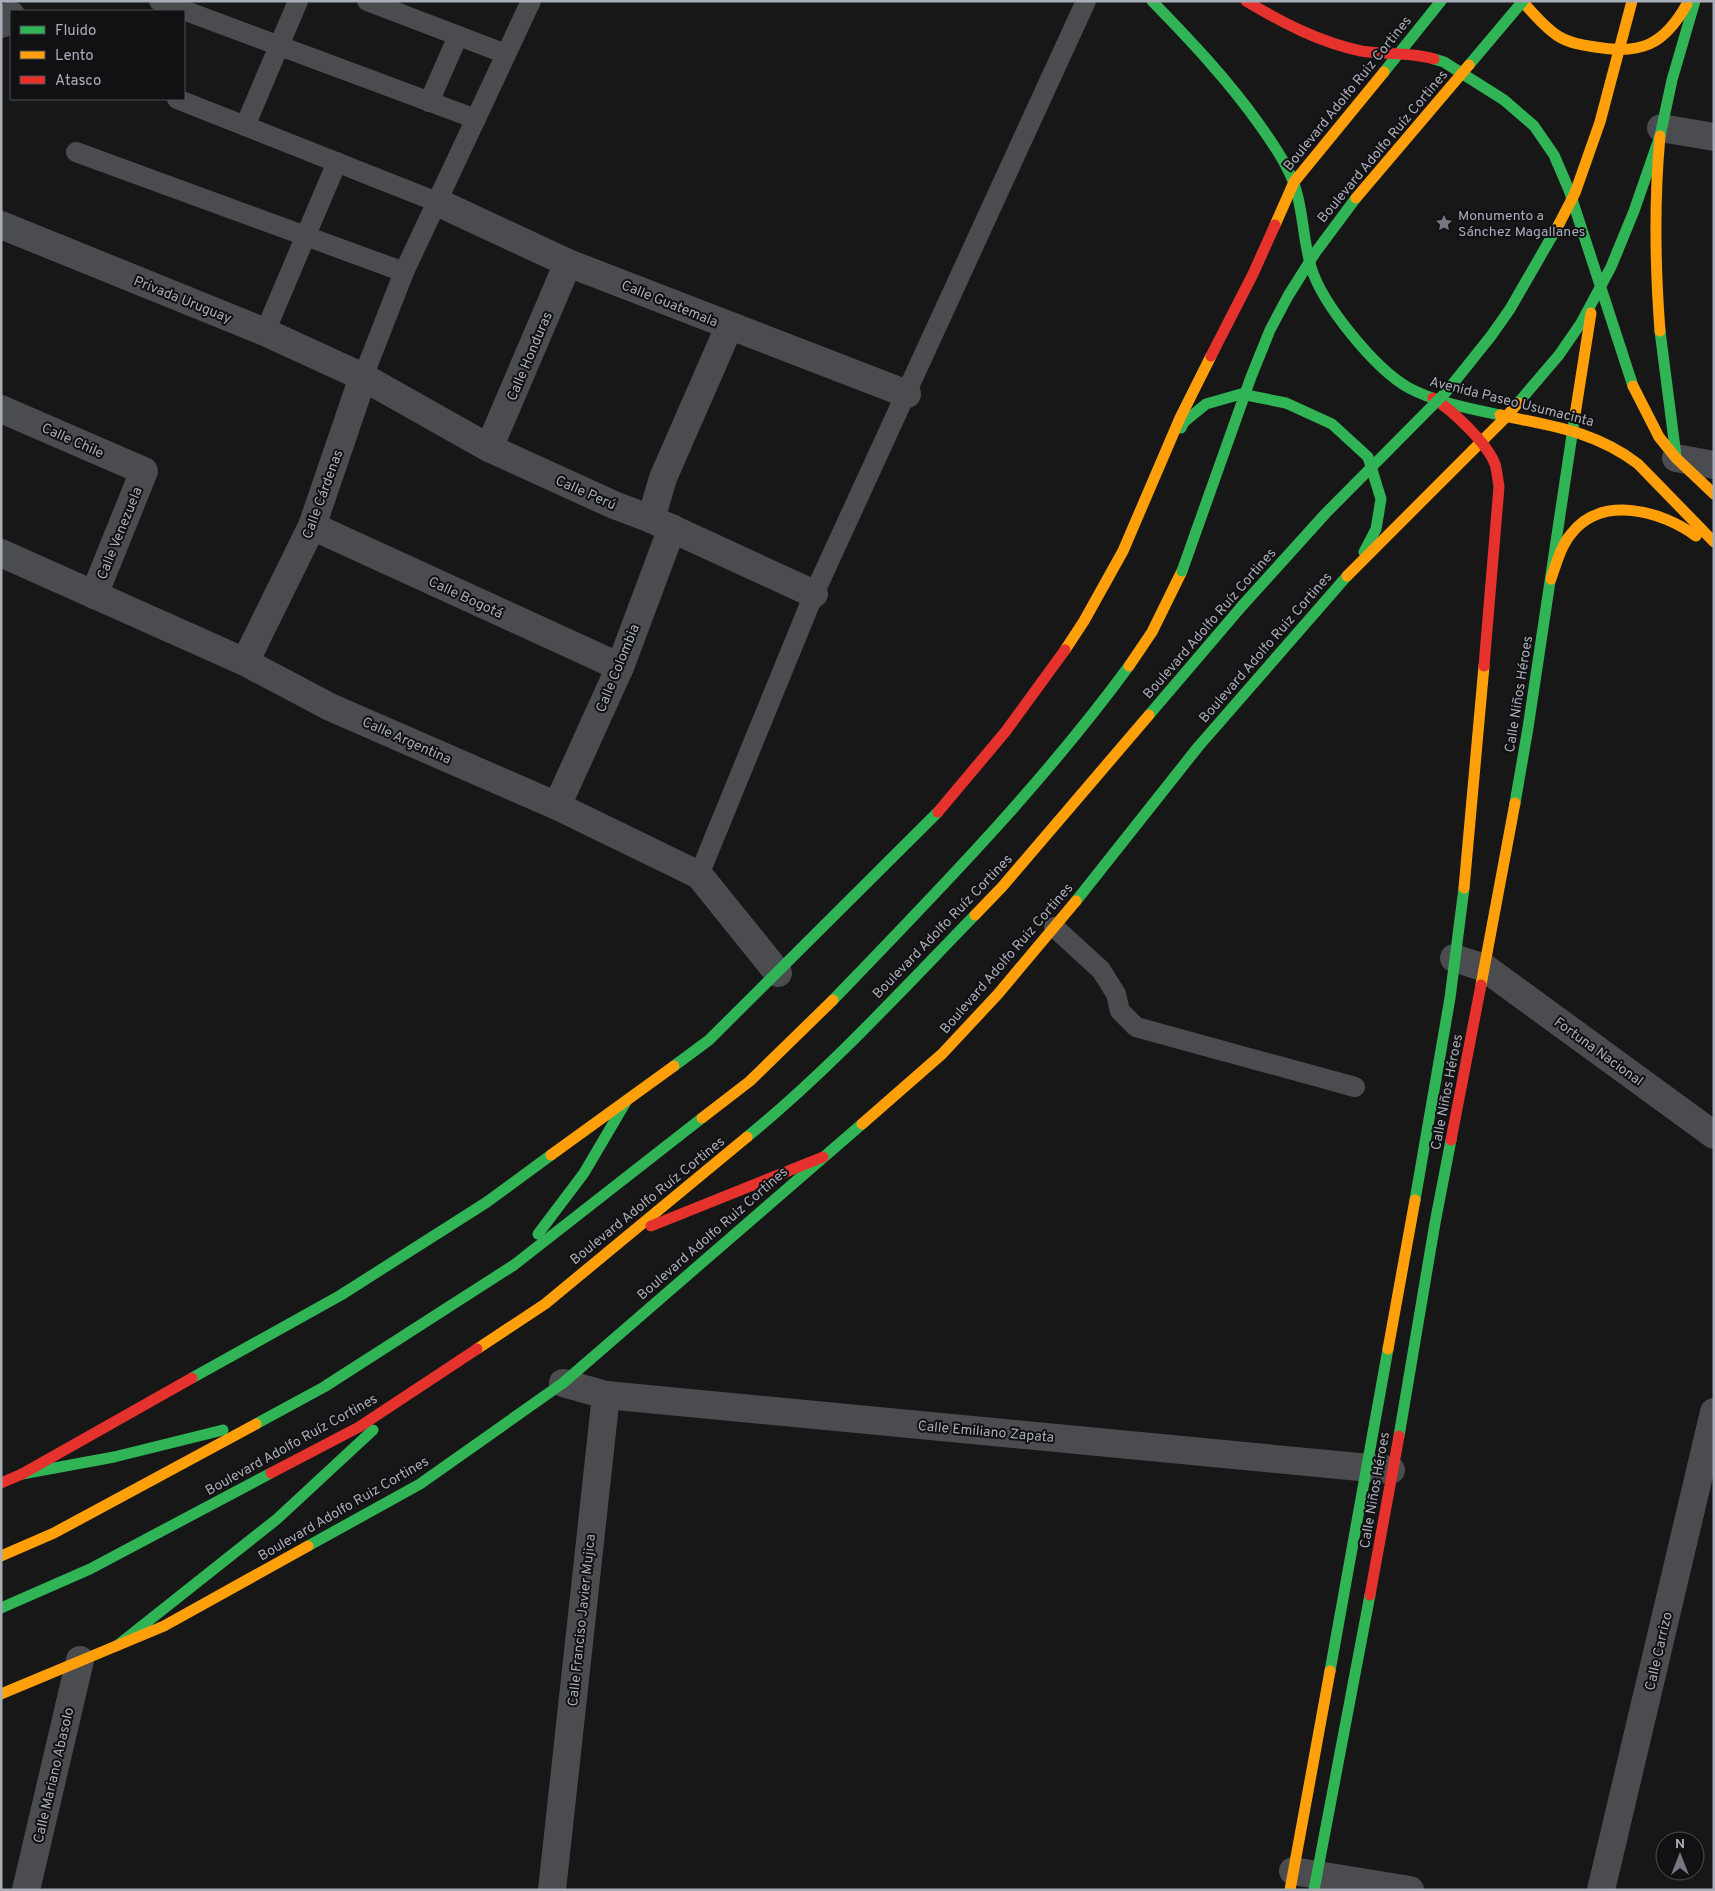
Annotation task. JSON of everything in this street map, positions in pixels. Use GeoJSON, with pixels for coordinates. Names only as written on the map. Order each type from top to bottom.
{"type":"FeatureCollection","features":[{"type":"Feature","properties":{"kind":"main road","name":"Avenida Paseo Usumacinta"},"geometry":{"type":"LineString","coordinates":[[1152,1],[1217,70],[1273,142],[1294,182],[1300,202],[1311,268],[1331,306],[1345,326],[1396,380],[1420,394],[1433,398],[1506,417],[1574,430],[1599,439],[1624,452],[1714,542]]}},
{"type":"Feature","properties":{"kind":"main road"},"geometry":{"type":"LineString","coordinates":[[1246,1],[1289,26],[1327,42],[1369,52],[1421,55],[1444,62],[1504,100],[1542,136],[1559,165],[1569,190],[1631,383],[1659,437],[1676,458],[1714,494]]}},
{"type":"Feature","properties":{"kind":"main road","name":"Boulevard Adolfo Ruiz Cortines"},"geometry":{"type":"LineString","coordinates":[[1,1483],[22,1474],[341,1295],[487,1202],[709,1040],[932,818],[1006,731],[1060,658],[1084,621],[1123,551],[1180,418],[1253,274],[1294,182],[1441,1]]}},
{"type":"Feature","properties":{"kind":"main road"},"geometry":{"type":"LineString","coordinates":[[1522,1],[1558,35],[1572,43],[1611,50],[1644,48],[1666,32],[1688,1]]}},
{"type":"Feature","properties":{"kind":"main road","name":"Boulevard Adolfo Ruíz Cortines"},"geometry":{"type":"LineString","coordinates":[[1,1556],[54,1533],[324,1387],[514,1265],[750,1081],[824,1010],[992,834],[1109,694],[1152,632],[1182,571],[1251,377],[1270,330],[1288,296],[1326,237],[1351,204],[1522,1]]}},
{"type":"Feature","properties":{"kind":"main road","name":"Boulevard Adolfo Ruíz Cortines"},"geometry":{"type":"LineString","coordinates":[[1,1608],[90,1569],[359,1427],[545,1304],[782,1108],[928,965],[1008,880],[1242,606],[1326,513],[1447,391],[1491,336],[1510,309],[1546,248],[1575,193],[1600,122],[1618,48],[1632,1]]}},
{"type":"Feature","properties":{"kind":"main road","name":"Boulevard Adolfo Ruiz Cortines"},"geometry":{"type":"LineString","coordinates":[[1,1694],[164,1626],[420,1484],[563,1383],[942,1054],[998,994],[1100,872],[1198,747],[1354,568],[1506,417],[1559,355],[1611,267],[1630,220],[1660,132],[1695,1]]}},
{"type":"Feature","properties":{"kind":"main road"},"geometry":{"type":"LineString","coordinates":[[1660,132],[1656,164],[1654,223],[1656,292],[1676,458]]}},
{"type":"Feature","properties":{"kind":"main road","name":"Calle Niños Héroes"},"geometry":{"type":"LineString","coordinates":[[1303,1881],[1392,1471],[1435,1223],[1485,968],[1528,728],[1595,297]]}},
{"type":"Feature","properties":{"kind":"main road"},"geometry":{"type":"LineString","coordinates":[[1154,481],[1184,422],[1206,404],[1241,394],[1286,403],[1332,424],[1368,457],[1381,498],[1376,528],[1354,568]]}},
{"type":"Feature","properties":{"kind":"main road","name":"Calle Niños Héroes"},"geometry":{"type":"LineString","coordinates":[[1303,1881],[1366,1467],[1417,1192],[1450,998],[1462,895],[1489,612],[1498,487],[1495,464],[1480,442],[1447,407],[1433,398]]}},
{"type":"Feature","properties":{"kind":"main road"},"geometry":{"type":"LineString","coordinates":[[1551,579],[1560,553],[1576,528],[1593,516],[1611,511],[1635,510],[1659,516],[1682,526],[1714,548]]}},
{"type":"Feature","properties":{"kind":"main road"},"geometry":{"type":"LineString","coordinates":[[514,1265],[584,1173],[627,1100]]}},
{"type":"Feature","properties":{"kind":"main road"},"geometry":{"type":"LineString","coordinates":[[627,1236],[823,1157]]}},
{"type":"Feature","properties":{"kind":"main road"},"geometry":{"type":"LineString","coordinates":[[118,1645],[277,1518],[419,1387]]}},
{"type":"Feature","properties":{"kind":"main road"},"geometry":{"type":"LineString","coordinates":[[22,1474],[114,1457],[263,1420]]}},
{"type":"Feature","properties":{"kind":"street"},"geometry":{"type":"LineString","coordinates":[[1660,132],[1714,136]]}},
{"type":"Feature","properties":{"kind":"street","name":"Calle Guatemala"},"geometry":{"type":"LineString","coordinates":[[437,202],[568,263],[729,327],[907,394]]}},
{"type":"Feature","properties":{"kind":"street","name":"Privada Uruguay"},"geometry":{"type":"LineString","coordinates":[[1,225],[265,332],[363,377]]}},
{"type":"Feature","properties":{"kind":"street","name":"Calle Honduras"},"geometry":{"type":"LineString","coordinates":[[489,448],[568,263]]}},
{"type":"Feature","properties":{"kind":"street","name":"Calle Colombia"},"geometry":{"type":"LineString","coordinates":[[557,806],[620,667],[661,523],[663,478],[729,327]]}},
{"type":"Feature","properties":{"kind":"street","name":"Calle Perú"},"geometry":{"type":"LineString","coordinates":[[363,377],[489,448],[614,505],[661,523],[814,594]]}},
{"type":"Feature","properties":{"kind":"street","name":"Calle Cárdenas"},"geometry":{"type":"LineString","coordinates":[[245,662],[312,526],[363,377]]}},
{"type":"Feature","properties":{"kind":"street","name":"Calle Chile"},"geometry":{"type":"LineString","coordinates":[[1,409],[144,471]]}},
{"type":"Feature","properties":{"kind":"street"},"geometry":{"type":"LineString","coordinates":[[1676,458],[1714,465]]}},
{"type":"Feature","properties":{"kind":"street","name":"Calle Venezuela"},"geometry":{"type":"LineString","coordinates":[[94,596],[144,471]]}},
{"type":"Feature","properties":{"kind":"street","name":"Calle Bogotá"},"geometry":{"type":"LineString","coordinates":[[312,526],[620,667]]}},
{"type":"Feature","properties":{"kind":"street","name":"Calle Argentina"},"geometry":{"type":"LineString","coordinates":[[1,553],[245,662],[330,707],[557,806],[699,875],[778,973]]}},
{"type":"Feature","properties":{"kind":"street","name":"Fortuna Nacional"},"geometry":{"type":"LineString","coordinates":[[1454,958],[1485,968],[1714,1135]]}},
{"type":"Feature","properties":{"kind":"street"},"geometry":{"type":"LineString","coordinates":[[563,1383],[606,1395]]}},
{"type":"Feature","properties":{"kind":"street","name":"Calle Emiliano Zapata"},"geometry":{"type":"LineString","coordinates":[[606,1395],[1392,1471]]}},
{"type":"Feature","properties":{"kind":"street","name":"Calle Franciso Javier Mujica"},"geometry":{"type":"LineString","coordinates":[[552,1890],[606,1395]]}},
{"type":"Feature","properties":{"kind":"street","name":"Calle Carrizo"},"geometry":{"type":"LineString","coordinates":[[1602,1890],[1714,1412]]}},
{"type":"Feature","properties":{"kind":"street","name":"Calle Mariano Abasolo"},"geometry":{"type":"LineString","coordinates":[[26,1890],[80,1660]]}},
{"type":"Feature","properties":{"kind":"street"},"geometry":{"type":"LineString","coordinates":[[1303,1881],[1410,1890]]}},
{"type":"Feature","properties":{"kind":"lane"},"geometry":{"type":"LineString","coordinates":[[159,1],[182,10]]}},
{"type":"Feature","properties":{"kind":"lane"},"geometry":{"type":"LineString","coordinates":[[245,126],[298,1]]}},
{"type":"Feature","properties":{"kind":"lane"},"geometry":{"type":"LineString","coordinates":[[367,1],[506,54]]}},
{"type":"Feature","properties":{"kind":"lane"},"geometry":{"type":"LineString","coordinates":[[363,377],[404,272],[531,1]]}},
{"type":"Feature","properties":{"kind":"lane"},"geometry":{"type":"LineString","coordinates":[[699,875],[814,594],[1086,1]]}},
{"type":"Feature","properties":{"kind":"lane"},"geometry":{"type":"LineString","coordinates":[[185,11],[476,120]]}},
{"type":"Feature","properties":{"kind":"lane"},"geometry":{"type":"LineString","coordinates":[[429,102],[458,36]]}},
{"type":"Feature","properties":{"kind":"lane"},"geometry":{"type":"LineString","coordinates":[[180,100],[437,202]]}},
{"type":"Feature","properties":{"kind":"lane"},"geometry":{"type":"LineString","coordinates":[[76,152],[404,272]]}},
{"type":"Feature","properties":{"kind":"lane"},"geometry":{"type":"LineString","coordinates":[[265,332],[337,162]]}},
{"type":"Feature","properties":{"kind":"lane"},"geometry":{"type":"LineString","coordinates":[[1054,927],[1100,970],[1116,994],[1120,1011],[1136,1027],[1355,1087]]}},
{"type":"Feature","properties":{"kind":"traffic: fast"},"geometry":{"type":"LineString","coordinates":[[1152,1],[1234,91],[1281,156],[1297,192],[1311,267],[1326,299],[1351,334],[1381,366],[1395,379],[1409,388],[1465,408],[1500,415]]}},
{"type":"Feature","properties":{"kind":"traffic: fast"},"geometry":{"type":"LineString","coordinates":[[1384,72],[1441,1]]}},
{"type":"Feature","properties":{"kind":"traffic: fast"},"geometry":{"type":"LineString","coordinates":[[1469,65],[1523,1]]}},
{"type":"Feature","properties":{"kind":"traffic: fast"},"geometry":{"type":"LineString","coordinates":[[1518,403],[1559,355],[1581,323],[1611,267],[1634,211],[1660,136],[1672,80],[1695,1]]}},
{"type":"Feature","properties":{"kind":"traffic: fast"},"geometry":{"type":"LineString","coordinates":[[1434,59],[1444,62],[1504,100],[1534,126],[1554,155],[1569,190],[1633,386]]}},
{"type":"Feature","properties":{"kind":"traffic: fast"},"geometry":{"type":"LineString","coordinates":[[1182,571],[1251,377],[1270,330],[1288,296],[1315,253],[1356,198]]}},
{"type":"Feature","properties":{"kind":"traffic: fast"},"geometry":{"type":"LineString","coordinates":[[1242,606],[1326,513],[1447,391],[1510,309],[1559,224]]}},
{"type":"Feature","properties":{"kind":"traffic: fast"},"geometry":{"type":"LineString","coordinates":[[1660,331],[1676,456]]}},
{"type":"Feature","properties":{"kind":"traffic: fast"},"geometry":{"type":"LineString","coordinates":[[1181,428],[1184,422],[1206,404],[1241,394],[1286,403],[1332,424],[1368,457],[1381,499],[1376,529],[1364,552]]}},
{"type":"Feature","properties":{"kind":"traffic: fast"},"geometry":{"type":"LineString","coordinates":[[1515,803],[1575,415]]}},
{"type":"Feature","properties":{"kind":"traffic: fast"},"geometry":{"type":"LineString","coordinates":[[1076,901],[1198,747],[1347,576]]}},
{"type":"Feature","properties":{"kind":"traffic: fast"},"geometry":{"type":"LineString","coordinates":[[1149,715],[1242,606]]}},
{"type":"Feature","properties":{"kind":"traffic: fast"},"geometry":{"type":"LineString","coordinates":[[833,1000],[987,838],[1060,754],[1129,666]]}},
{"type":"Feature","properties":{"kind":"traffic: fast"},"geometry":{"type":"LineString","coordinates":[[674,1066],[709,1040],[938,812]]}},
{"type":"Feature","properties":{"kind":"traffic: fast"},"geometry":{"type":"LineString","coordinates":[[1415,1200],[1450,998],[1464,888]]}},
{"type":"Feature","properties":{"kind":"traffic: fast"},"geometry":{"type":"LineString","coordinates":[[747,1137],[836,1057],[975,915]]}},
{"type":"Feature","properties":{"kind":"traffic: fast"},"geometry":{"type":"LineString","coordinates":[[538,1234],[584,1173],[627,1100]]}},
{"type":"Feature","properties":{"kind":"traffic: fast"},"geometry":{"type":"LineString","coordinates":[[256,1424],[324,1387],[514,1265],[702,1118]]}},
{"type":"Feature","properties":{"kind":"traffic: fast"},"geometry":{"type":"LineString","coordinates":[[308,1546],[420,1484],[563,1383],[862,1124]]}},
{"type":"Feature","properties":{"kind":"traffic: fast"},"geometry":{"type":"LineString","coordinates":[[1399,1436],[1451,1140]]}},
{"type":"Feature","properties":{"kind":"traffic: fast"},"geometry":{"type":"LineString","coordinates":[[192,1378],[341,1295],[487,1202],[551,1155]]}},
{"type":"Feature","properties":{"kind":"traffic: fast"},"geometry":{"type":"LineString","coordinates":[[1330,1671],[1388,1349]]}},
{"type":"Feature","properties":{"kind":"traffic: fast"},"geometry":{"type":"LineString","coordinates":[[22,1474],[114,1457],[223,1430]]}},
{"type":"Feature","properties":{"kind":"traffic: fast"},"geometry":{"type":"LineString","coordinates":[[118,1645],[277,1519],[373,1430]]}},
{"type":"Feature","properties":{"kind":"traffic: fast"},"geometry":{"type":"LineString","coordinates":[[1,1608],[90,1569],[271,1473]]}},
{"type":"Feature","properties":{"kind":"traffic: fast"},"geometry":{"type":"LineString","coordinates":[[1314,1890],[1370,1595]]}},
{"type":"Feature","properties":{"kind":"traffic: slow"},"geometry":{"type":"LineString","coordinates":[[1522,1],[1543,24],[1562,38],[1571,42],[1611,49],[1638,48],[1650,44],[1669,29],[1687,4]]}},
{"type":"Feature","properties":{"kind":"traffic: slow"},"geometry":{"type":"LineString","coordinates":[[1559,224],[1575,193],[1600,122],[1632,1]]}},
{"type":"Feature","properties":{"kind":"traffic: slow"},"geometry":{"type":"LineString","coordinates":[[1356,198],[1469,65]]}},
{"type":"Feature","properties":{"kind":"traffic: slow"},"geometry":{"type":"LineString","coordinates":[[1275,225],[1294,182],[1384,72]]}},
{"type":"Feature","properties":{"kind":"traffic: slow"},"geometry":{"type":"LineString","coordinates":[[1660,136],[1656,233],[1660,331]]}},
{"type":"Feature","properties":{"kind":"traffic: slow"},"geometry":{"type":"LineString","coordinates":[[1575,415],[1591,313]]}},
{"type":"Feature","properties":{"kind":"traffic: slow"},"geometry":{"type":"LineString","coordinates":[[1065,650],[1084,621],[1123,551],[1180,418],[1211,356]]}},
{"type":"Feature","properties":{"kind":"traffic: slow"},"geometry":{"type":"LineString","coordinates":[[1633,386],[1659,437],[1676,458],[1714,494]]}},
{"type":"Feature","properties":{"kind":"traffic: slow"},"geometry":{"type":"LineString","coordinates":[[1347,576],[1518,403]]}},
{"type":"Feature","properties":{"kind":"traffic: slow"},"geometry":{"type":"LineString","coordinates":[[1500,415],[1572,431],[1622,453],[1638,464],[1714,542]]}},
{"type":"Feature","properties":{"kind":"traffic: slow"},"geometry":{"type":"LineString","coordinates":[[1551,579],[1567,539],[1584,522],[1599,514],[1615,510],[1650,514],[1682,527],[1696,536]]}},
{"type":"Feature","properties":{"kind":"traffic: slow"},"geometry":{"type":"LineString","coordinates":[[1129,666],[1152,632],[1182,571]]}},
{"type":"Feature","properties":{"kind":"traffic: slow"},"geometry":{"type":"LineString","coordinates":[[1464,888],[1484,666]]}},
{"type":"Feature","properties":{"kind":"traffic: slow"},"geometry":{"type":"LineString","coordinates":[[975,915],[1002,887],[1149,715]]}},
{"type":"Feature","properties":{"kind":"traffic: slow"},"geometry":{"type":"LineString","coordinates":[[1481,985],[1515,803]]}},
{"type":"Feature","properties":{"kind":"traffic: slow"},"geometry":{"type":"LineString","coordinates":[[862,1124],[942,1054],[998,994],[1076,901]]}},
{"type":"Feature","properties":{"kind":"traffic: slow"},"geometry":{"type":"LineString","coordinates":[[702,1118],[750,1081],[833,1000]]}},
{"type":"Feature","properties":{"kind":"traffic: slow"},"geometry":{"type":"LineString","coordinates":[[551,1155],[674,1066]]}},
{"type":"Feature","properties":{"kind":"traffic: slow"},"geometry":{"type":"LineString","coordinates":[[477,1349],[545,1304],[747,1137]]}},
{"type":"Feature","properties":{"kind":"traffic: slow"},"geometry":{"type":"LineString","coordinates":[[1388,1349],[1415,1200]]}},
{"type":"Feature","properties":{"kind":"traffic: slow"},"geometry":{"type":"LineString","coordinates":[[1,1556],[54,1533],[256,1424]]}},
{"type":"Feature","properties":{"kind":"traffic: slow"},"geometry":{"type":"LineString","coordinates":[[1,1694],[164,1626],[308,1546]]}},
{"type":"Feature","properties":{"kind":"traffic: slow"},"geometry":{"type":"LineString","coordinates":[[1290,1890],[1330,1671]]}},
{"type":"Feature","properties":{"kind":"traffic: jam"},"geometry":{"type":"LineString","coordinates":[[1246,1],[1302,31],[1346,47],[1361,51],[1416,55],[1434,59]]}},
{"type":"Feature","properties":{"kind":"traffic: jam"},"geometry":{"type":"LineString","coordinates":[[1211,356],[1253,274],[1275,225]]}},
{"type":"Feature","properties":{"kind":"traffic: jam"},"geometry":{"type":"LineString","coordinates":[[1433,398],[1450,410],[1477,437],[1495,464],[1499,487],[1484,666]]}},
{"type":"Feature","properties":{"kind":"traffic: jam"},"geometry":{"type":"LineString","coordinates":[[938,812],[1006,731],[1065,650]]}},
{"type":"Feature","properties":{"kind":"traffic: jam"},"geometry":{"type":"LineString","coordinates":[[1451,1140],[1481,985]]}},
{"type":"Feature","properties":{"kind":"traffic: jam"},"geometry":{"type":"LineString","coordinates":[[651,1226],[823,1157]]}},
{"type":"Feature","properties":{"kind":"traffic: jam"},"geometry":{"type":"LineString","coordinates":[[271,1473],[359,1427],[477,1349]]}},
{"type":"Feature","properties":{"kind":"traffic: jam"},"geometry":{"type":"LineString","coordinates":[[1,1483],[22,1474],[192,1378]]}},
{"type":"Feature","properties":{"kind":"traffic: jam"},"geometry":{"type":"LineString","coordinates":[[1370,1595],[1399,1436]]}},
{"type":"Feature","properties":{"kind":"place","name":"Monumento a Sánchez Magallanes"},"geometry":{"type":"Point","coordinates":[1444,223]}}]}
